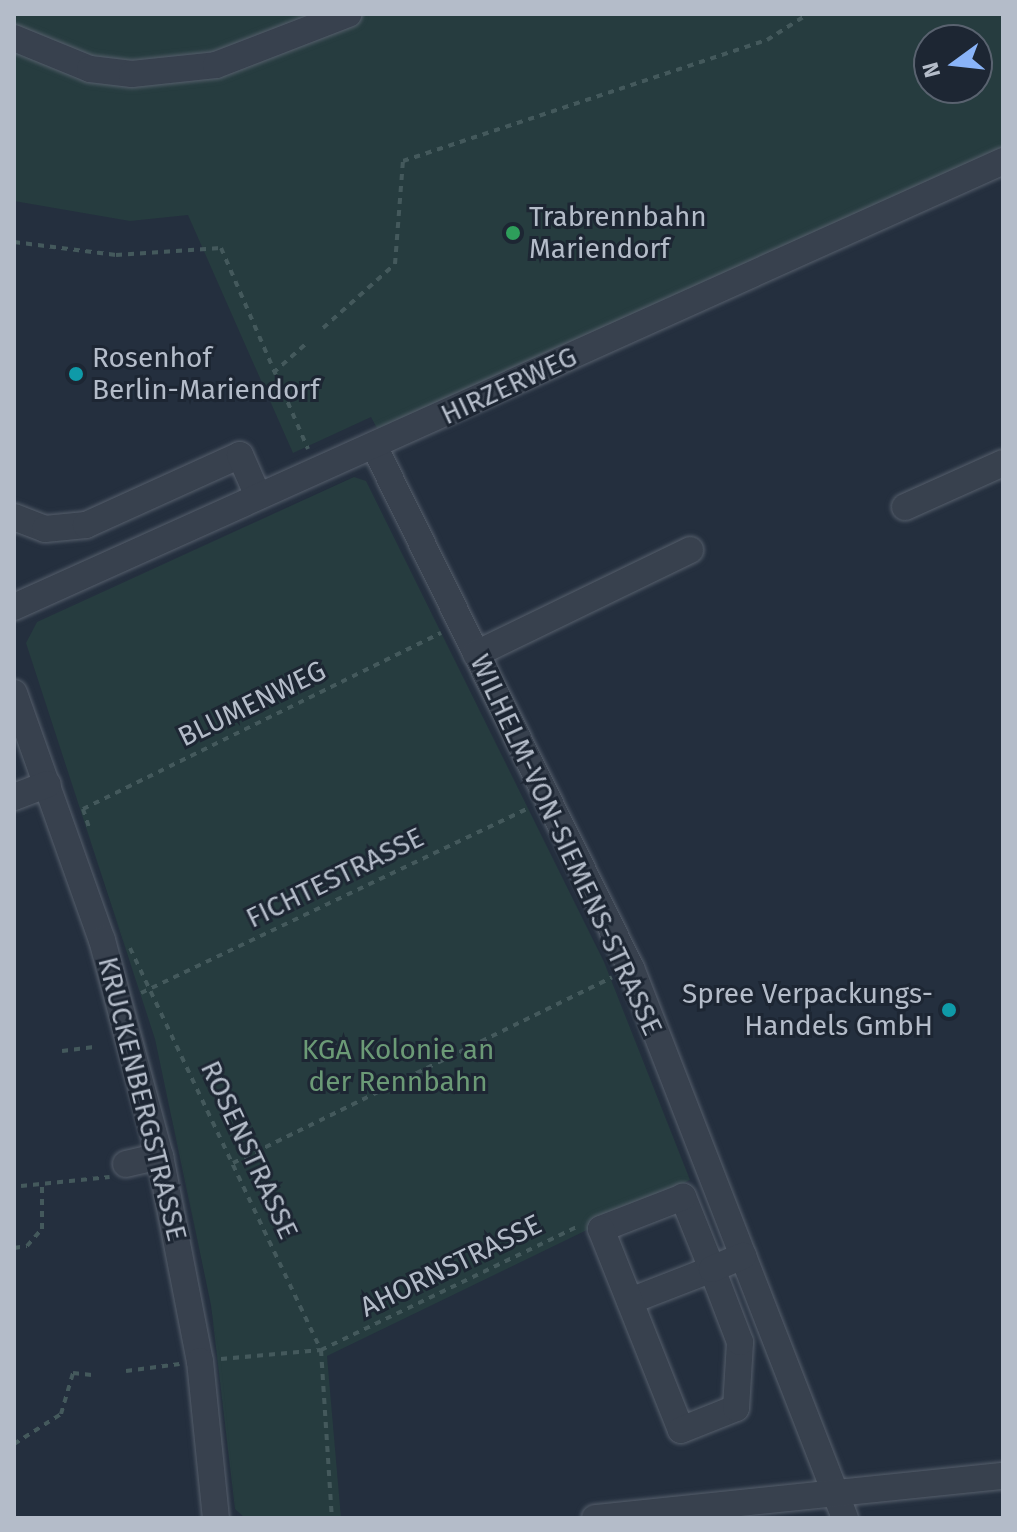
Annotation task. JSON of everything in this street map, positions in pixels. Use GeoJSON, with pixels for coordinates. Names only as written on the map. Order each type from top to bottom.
{"type":"FeatureCollection","features":[{"type":"Feature","properties":{"kind":"street"},"geometry":{"type":"LineString","coordinates":[[14,38],[90,69],[132,74],[216,65],[348,14]]}},
{"type":"Feature","properties":{"kind":"street","name":"HIRZERWEG"},"geometry":{"type":"LineString","coordinates":[[14,607],[317,470],[375,448],[1003,161]]}},
{"type":"Feature","properties":{"kind":"street","name":"WILHELM-VON-SIEMENS-STRASSE"},"geometry":{"type":"LineString","coordinates":[[375,448],[631,968],[841,1506]]}},
{"type":"Feature","properties":{"kind":"street"},"geometry":{"type":"LineString","coordinates":[[14,517],[45,529],[86,525],[240,455],[258,496]]}},
{"type":"Feature","properties":{"kind":"street"},"geometry":{"type":"LineString","coordinates":[[905,507],[1003,463]]}},
{"type":"Feature","properties":{"kind":"street"},"geometry":{"type":"LineString","coordinates":[[476,654],[690,550]]}},
{"type":"Feature","properties":{"kind":"street","name":"KRUCKENBERGSTRASSE"},"geometry":{"type":"LineString","coordinates":[[14,693],[48,784],[72,815],[160,1156],[200,1361],[216,1518]]}},
{"type":"Feature","properties":{"kind":"street"},"geometry":{"type":"LineString","coordinates":[[14,797],[48,784]]}},
{"type":"Feature","properties":{"kind":"street"},"geometry":{"type":"LineString","coordinates":[[122,1169],[160,1156]]}},
{"type":"Feature","properties":{"kind":"street"},"geometry":{"type":"LineString","coordinates":[[683,1197],[712,1269],[740,1342],[736,1408],[681,1430],[601,1229],[683,1197]]}},
{"type":"Feature","properties":{"kind":"street"},"geometry":{"type":"LineString","coordinates":[[630,1301],[743,1256]]}},
{"type":"Feature","properties":{"kind":"street"},"geometry":{"type":"LineString","coordinates":[[595,1518],[841,1506],[1003,1476]]}},
{"type":"Feature","properties":{"kind":"path"},"geometry":{"type":"LineString","coordinates":[[323,328],[395,264],[403,161],[767,40],[808,14]]}},
{"type":"Feature","properties":{"kind":"path"},"geometry":{"type":"LineString","coordinates":[[14,242],[116,255],[221,248],[317,470]]}},
{"type":"Feature","properties":{"kind":"path"},"geometry":{"type":"LineString","coordinates":[[273,373],[308,342]]}},
{"type":"Feature","properties":{"kind":"path","name":"BLUMENWEG"},"geometry":{"type":"LineString","coordinates":[[72,815],[461,623]]}},
{"type":"Feature","properties":{"kind":"path","name":"FICHTESTRASSE"},"geometry":{"type":"LineString","coordinates":[[140,993],[546,799]]}},
{"type":"Feature","properties":{"kind":"path"},"geometry":{"type":"LineString","coordinates":[[72,815],[93,839]]}},
{"type":"Feature","properties":{"kind":"path","name":"ROSENSTRASSE"},"geometry":{"type":"LineString","coordinates":[[128,944],[321,1350],[332,1518]]}},
{"type":"Feature","properties":{"kind":"path"},"geometry":{"type":"LineString","coordinates":[[233,1163],[631,968]]}},
{"type":"Feature","properties":{"kind":"path"},"geometry":{"type":"LineString","coordinates":[[62,1051],[96,1047]]}},
{"type":"Feature","properties":{"kind":"path"},"geometry":{"type":"LineString","coordinates":[[21,1186],[122,1169]]}},
{"type":"Feature","properties":{"kind":"path"},"geometry":{"type":"LineString","coordinates":[[14,1248],[27,1246],[42,1229],[42,1184]]}},
{"type":"Feature","properties":{"kind":"path","name":"AHORNSTRASSE"},"geometry":{"type":"LineString","coordinates":[[126,1371],[321,1350],[589,1222]]}},
{"type":"Feature","properties":{"kind":"path"},"geometry":{"type":"LineString","coordinates":[[14,1444],[61,1414],[73,1373],[92,1375]]}},
{"type":"Feature","properties":{"kind":"green space","name":"Trabrennbahn Mariendorf"},"geometry":{"type":"Polygon","coordinates":[[[14,14],[1003,14],[1003,153],[381,436],[371,417],[293,453],[188,215],[130,221],[14,201],[14,14]]]}},
{"type":"Feature","properties":{"kind":"green space","name":"KGA Kolonie an der Rennbahn"},"geometry":{"type":"Polygon","coordinates":[[[354,477],[366,481],[604,962],[690,1180],[327,1356],[341,1518],[245,1518],[235,1509],[211,1305],[155,1039],[26,643],[37,622],[354,477]]]}},
{"type":"Feature","properties":{"kind":"place","name":"Trabrennbahn Mariendorf"},"geometry":{"type":"Point","coordinates":[513,233]}},
{"type":"Feature","properties":{"kind":"place","name":"Rosenhof Berlin-Mariendorf"},"geometry":{"type":"Point","coordinates":[76,374]}},
{"type":"Feature","properties":{"kind":"place","name":"Spree Verpackungs- Handels GmbH"},"geometry":{"type":"Point","coordinates":[949,1010]}}]}
